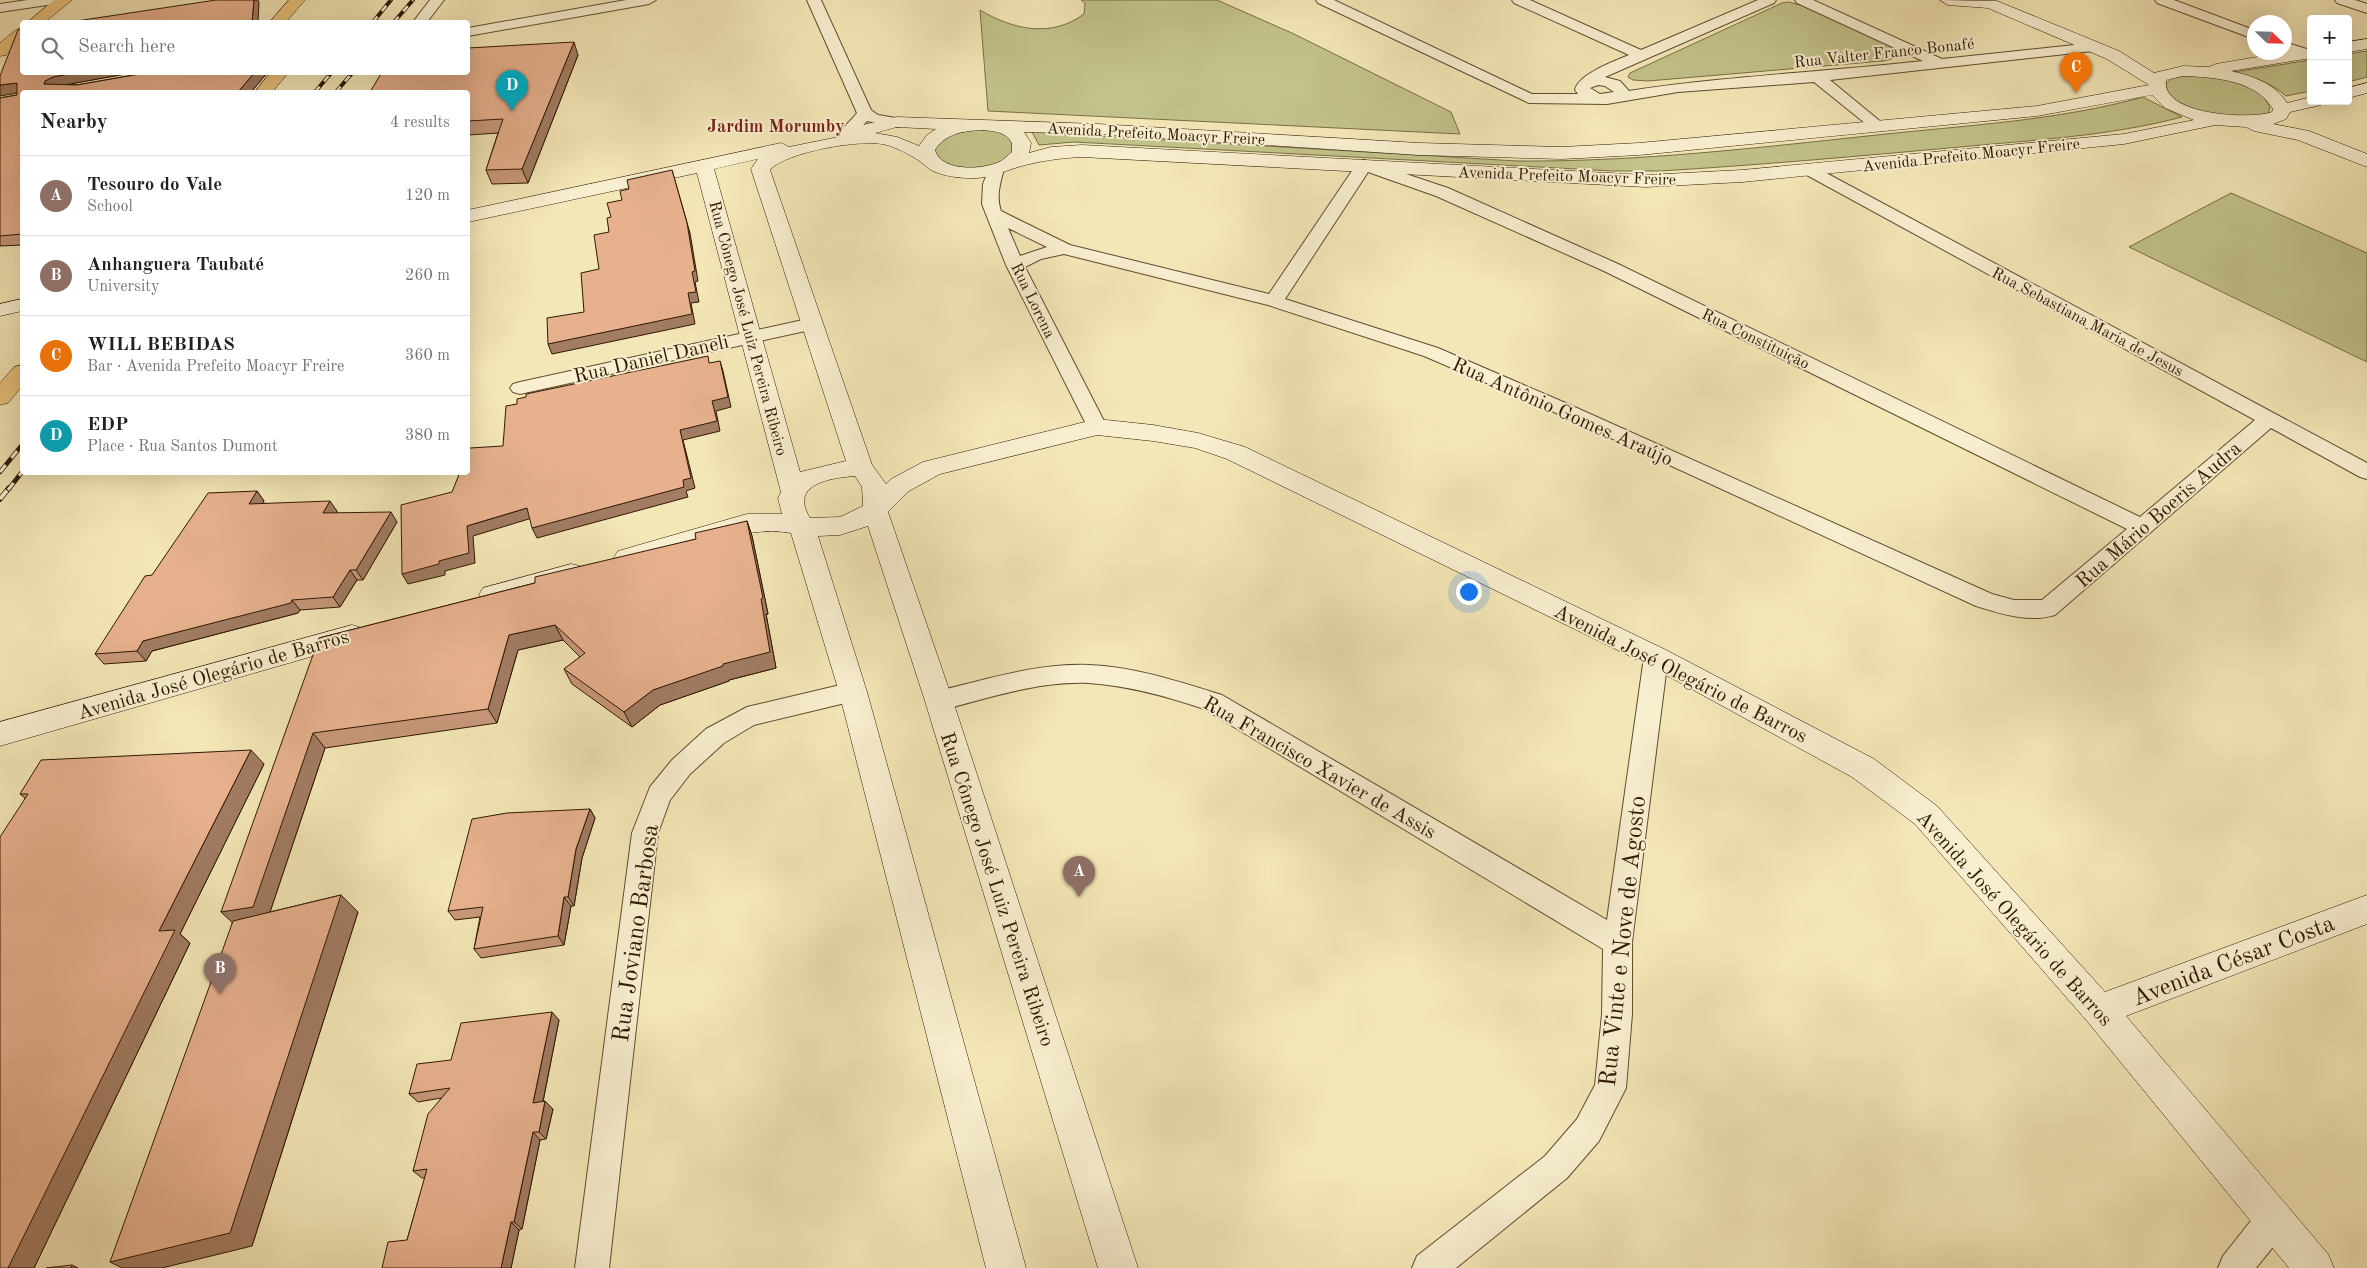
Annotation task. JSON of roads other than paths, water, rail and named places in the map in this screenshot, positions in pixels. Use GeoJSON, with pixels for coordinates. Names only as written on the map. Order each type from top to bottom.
{"type":"FeatureCollection","features":[{"type":"Feature","properties":{"kind":"main road"},"geometry":{"type":"LineString","coordinates":[[39,20],[64,0]]}},
{"type":"Feature","properties":{"kind":"main road"},"geometry":{"type":"LineString","coordinates":[[280,20],[297,0]]}},
{"type":"Feature","properties":{"kind":"main road"},"geometry":{"type":"LineString","coordinates":[[0,51],[20,35]]}},
{"type":"Feature","properties":{"kind":"main road"},"geometry":{"type":"LineString","coordinates":[[266,90],[278,75]]}},
{"type":"Feature","properties":{"kind":"main road"},"geometry":{"type":"LineString","coordinates":[[0,398],[20,374]]}},
{"type":"Feature","properties":{"kind":"street"},"geometry":{"type":"LineString","coordinates":[[0,8],[54,0]]}},
{"type":"Feature","properties":{"kind":"street"},"geometry":{"type":"LineString","coordinates":[[422,20],[437,0]]}},
{"type":"Feature","properties":{"kind":"street"},"geometry":{"type":"LineString","coordinates":[[470,32],[649,0]]}},
{"type":"Feature","properties":{"kind":"street"},"geometry":{"type":"LineString","coordinates":[[814,0],[865,113],[874,119],[897,122]]}},
{"type":"Feature","properties":{"kind":"street","name":"Rua Valter Franco Bonafé"},"geometry":{"type":"LineString","coordinates":[[1323,0],[1529,98],[1607,99],[1615,88]]}},
{"type":"Feature","properties":{"kind":"street"},"geometry":{"type":"LineString","coordinates":[[1595,98],[1585,93],[1584,85],[1603,72],[1769,0]]}},
{"type":"Feature","properties":{"kind":"street"},"geometry":{"type":"LineString","coordinates":[[1802,0],[1938,63]]}},
{"type":"Feature","properties":{"kind":"street"},"geometry":{"type":"LineString","coordinates":[[1948,0],[1995,2],[2112,55],[2190,71]]}},
{"type":"Feature","properties":{"kind":"street"},"geometry":{"type":"LineString","coordinates":[[2162,0],[2247,31]]}},
{"type":"Feature","properties":{"kind":"street"},"geometry":{"type":"LineString","coordinates":[[2342,0],[2367,8]]}},
{"type":"Feature","properties":{"kind":"street"},"geometry":{"type":"LineString","coordinates":[[1528,1],[1641,55]]}},
{"type":"Feature","properties":{"kind":"street"},"geometry":{"type":"LineString","coordinates":[[2352,46],[2367,44]]}},
{"type":"Feature","properties":{"kind":"street","name":"Rua Valter Franco Bonafé"},"geometry":{"type":"LineString","coordinates":[[1545,98],[1598,80],[1615,88],[1678,88],[1817,77],[2093,47]]}},
{"type":"Feature","properties":{"kind":"street"},"geometry":{"type":"LineString","coordinates":[[2292,48],[2307,53]]}},
{"type":"Feature","properties":{"kind":"street","name":"Avenida Prefeito Moacyr Freire"},"geometry":{"type":"LineString","coordinates":[[2156,85],[2160,76],[2307,53]]}},
{"type":"Feature","properties":{"kind":"street"},"geometry":{"type":"LineString","coordinates":[[2112,55],[2156,85]]}},
{"type":"Feature","properties":{"kind":"street"},"geometry":{"type":"LineString","coordinates":[[1615,88],[1616,67]]}},
{"type":"Feature","properties":{"kind":"street","name":"Avenida Prefeito Moacyr Freire"},"geometry":{"type":"LineString","coordinates":[[2190,71],[2248,82],[2273,95],[2280,102],[2281,112]]}},
{"type":"Feature","properties":{"kind":"street"},"geometry":{"type":"LineString","coordinates":[[1817,77],[1876,125]]}},
{"type":"Feature","properties":{"kind":"street","name":"Avenida Prefeito Moacyr Freire"},"geometry":{"type":"LineString","coordinates":[[2156,85],[2162,97],[2174,106],[2212,119],[2233,123],[2263,123],[2281,112],[2307,104]]}},
{"type":"Feature","properties":{"kind":"street","name":"Avenida Prefeito Moacyr Freire"},"geometry":{"type":"LineString","coordinates":[[470,216],[845,135],[897,122],[1098,129],[1419,149],[1562,153],[1639,149],[2066,107],[2156,85]]}},
{"type":"Feature","properties":{"kind":"street"},"geometry":{"type":"LineString","coordinates":[[2352,92],[2367,88]]}},
{"type":"Feature","properties":{"kind":"street"},"geometry":{"type":"LineString","coordinates":[[2281,112],[2348,152]]}},
{"type":"Feature","properties":{"kind":"street"},"geometry":{"type":"LineString","coordinates":[[845,135],[855,127],[865,113]]}},
{"type":"Feature","properties":{"kind":"street","name":"Avenida Prefeito Moacyr Freire"},"geometry":{"type":"LineString","coordinates":[[974,125],[953,129],[936,136],[928,143],[925,150],[932,164],[954,172],[968,173],[1051,153],[1082,151],[1646,181],[1742,176],[2124,139],[2204,123],[2212,119]]}},
{"type":"Feature","properties":{"kind":"street"},"geometry":{"type":"LineString","coordinates":[[2233,123],[2284,130],[2367,160]]}},
{"type":"Feature","properties":{"kind":"street","name":"Avenida Prefeito Moacyr Freire"},"geometry":{"type":"LineString","coordinates":[[993,126],[1016,134],[1021,141],[1022,149],[1018,157],[1002,166]]}},
{"type":"Feature","properties":{"kind":"street","name":"Avenida Prefeito Moacyr Freire"},"geometry":{"type":"LineString","coordinates":[[760,169],[768,160],[778,155],[866,138],[883,138],[902,144],[927,157]]}},
{"type":"Feature","properties":{"kind":"street","name":"Rua Cônego José Luiz Pereira Ribeiro"},"geometry":{"type":"LineString","coordinates":[[704,165],[793,491],[789,504],[793,514],[802,526],[853,692],[1006,1268]]}},
{"type":"Feature","properties":{"kind":"street"},"geometry":{"type":"LineString","coordinates":[[1274,301],[1364,165]]}},
{"type":"Feature","properties":{"kind":"street","name":"Rua Constituição"},"geometry":{"type":"LineString","coordinates":[[1364,165],[1442,192],[1610,267],[2142,527]]}},
{"type":"Feature","properties":{"kind":"street","name":"Rua Lorena"},"geometry":{"type":"LineString","coordinates":[[1002,166],[989,194],[994,214],[1016,265],[1097,427]]}},
{"type":"Feature","properties":{"kind":"street","name":"Rua Cônego José Luiz Pereira Ribeiro"},"geometry":{"type":"LineString","coordinates":[[760,169],[861,468],[876,484],[878,494],[875,510],[939,701],[1118,1268]]}},
{"type":"Feature","properties":{"kind":"street","name":"Rua Sebastiana Maria de Jesus"},"geometry":{"type":"LineString","coordinates":[[1809,170],[2367,472]]}},
{"type":"Feature","properties":{"kind":"street","name":"Rua Antônio Gomes Araújo"},"geometry":{"type":"LineString","coordinates":[[994,214],[1064,249],[1274,301],[1431,352],[1561,408],[1984,600],[2014,609],[2047,609]]}},
{"type":"Feature","properties":{"kind":"street","name":"Rua Antônio Gomes Araújo"},"geometry":{"type":"LineString","coordinates":[[1016,265],[1036,255],[1064,249]]}},
{"type":"Feature","properties":{"kind":"street"},"geometry":{"type":"LineString","coordinates":[[0,310],[20,305]]}},
{"type":"Feature","properties":{"kind":"street","name":"Rua Daniel Daneli"},"geometry":{"type":"LineString","coordinates":[[520,388],[812,324]]}},
{"type":"Feature","properties":{"kind":"street","name":"Rua Mário Boeris Audra"},"geometry":{"type":"LineString","coordinates":[[2047,609],[2269,419]]}},
{"type":"Feature","properties":{"kind":"street","name":"Avenida José Olegário de Barros"},"geometry":{"type":"LineString","coordinates":[[875,510],[900,485],[932,468],[1097,427],[1153,433],[1198,441],[1236,453],[1656,657],[1863,768],[1926,815],[2099,1010],[2314,1268]]}},
{"type":"Feature","properties":{"kind":"street","name":"Rua Cônego José Luiz Pereira Ribeiro"},"geometry":{"type":"LineString","coordinates":[[793,491],[807,479],[820,472],[861,468]]}},
{"type":"Feature","properties":{"kind":"street"},"geometry":{"type":"LineString","coordinates":[[471,601],[747,523],[780,522],[828,528],[846,526],[860,521],[875,510]]}},
{"type":"Feature","properties":{"kind":"street","name":"Avenida José Olegário de Barros"},"geometry":{"type":"LineString","coordinates":[[0,734],[375,628]]}},
{"type":"Feature","properties":{"kind":"street","name":"Rua Vinte e Nove de Agosto"},"geometry":{"type":"LineString","coordinates":[[1429,1268],[1556,1167],[1588,1130],[1610,1088],[1617,1014],[1618,942],[1656,657]]}},
{"type":"Feature","properties":{"kind":"street","name":"Rua Francisco Xavier de Assis"},"geometry":{"type":"LineString","coordinates":[[939,701],[1026,679],[1088,674],[1155,683],[1213,702],[1618,942]]}},
{"type":"Feature","properties":{"kind":"street","name":"Rua Joviano Barbosa"},"geometry":{"type":"LineString","coordinates":[[592,1268],[645,833],[659,795],[681,767],[715,736],[747,717],[853,692]]}},
{"type":"Feature","properties":{"kind":"street","name":"Avenida César Costa"},"geometry":{"type":"LineString","coordinates":[[2099,1010],[2367,909]]}},
{"type":"Feature","properties":{"kind":"street"},"geometry":{"type":"LineString","coordinates":[[2235,1268],[2273,1220]]}},
{"type":"Feature","properties":{"kind":"railway"},"geometry":{"type":"LineString","coordinates":[[375,20],[391,0]]}},
{"type":"Feature","properties":{"kind":"railway"},"geometry":{"type":"LineString","coordinates":[[396,20],[413,0]]}},
{"type":"Feature","properties":{"kind":"railway"},"geometry":{"type":"LineString","coordinates":[[317,90],[329,75]]}},
{"type":"Feature","properties":{"kind":"railway"},"geometry":{"type":"LineString","coordinates":[[338,90],[350,75]]}},
{"type":"Feature","properties":{"kind":"railway"},"geometry":{"type":"LineString","coordinates":[[0,472],[20,447]]}},
{"type":"Feature","properties":{"kind":"railway"},"geometry":{"type":"LineString","coordinates":[[8,490],[20,475]]}},
{"type":"Feature","properties":{"kind":"railway"},"geometry":{"type":"LineString","coordinates":[[0,499],[9,488]]}},
{"type":"Feature","properties":{"kind":"place","name":"WILL BEBIDAS"},"geometry":{"type":"Point","coordinates":[2076,93]}},
{"type":"Feature","properties":{"kind":"place","name":"EDP"},"geometry":{"type":"Point","coordinates":[512,111]}},
{"type":"Feature","properties":{"kind":"place","name":"Tesouro do Vale"},"geometry":{"type":"Point","coordinates":[1079,897]}},
{"type":"Feature","properties":{"kind":"place","name":"Anhanguera Taubaté"},"geometry":{"type":"Point","coordinates":[220,994]}},
{"type":"Feature","properties":{"kind":"district","name":"Jardim Morumby"},"geometry":{"type":"Point","coordinates":[776,126]}}]}
